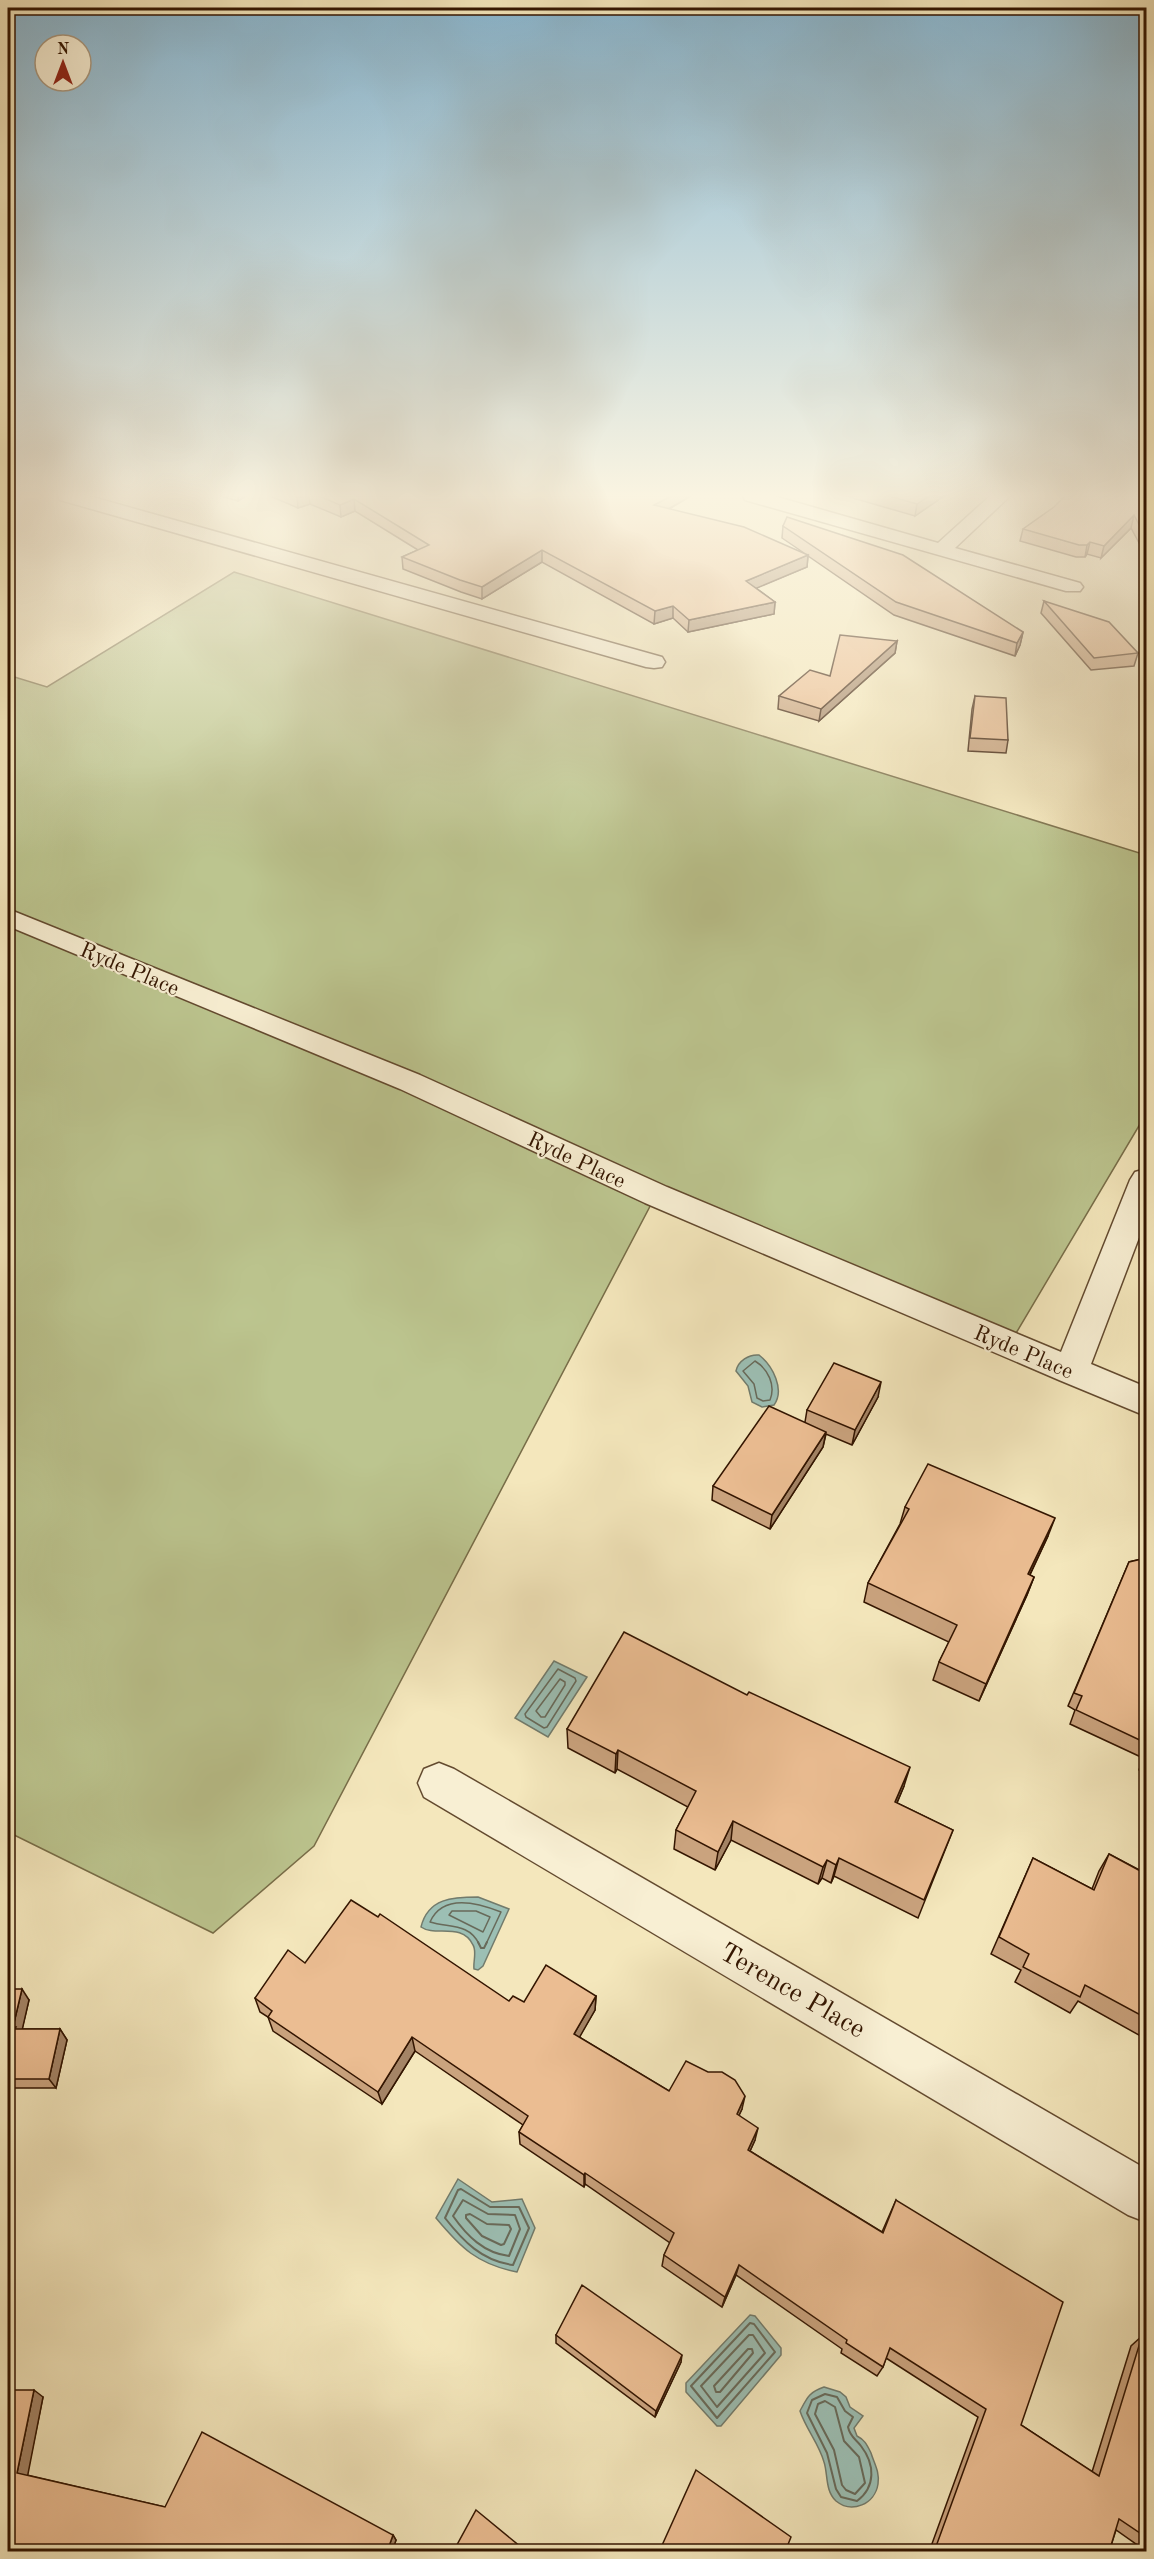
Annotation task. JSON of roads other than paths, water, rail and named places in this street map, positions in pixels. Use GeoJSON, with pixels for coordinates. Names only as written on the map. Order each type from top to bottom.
{"type":"FeatureCollection","features":[{"type":"Feature","properties":{"kind":"street"},"geometry":{"type":"LineString","coordinates":[[489,615],[654,662]]}},
{"type":"Feature","properties":{"kind":"street","name":"Ryde Place"},"geometry":{"type":"LineString","coordinates":[[8,916],[165,983],[410,1082],[656,1195],[1146,1402]]}},
{"type":"Feature","properties":{"kind":"street"},"geometry":{"type":"LineString","coordinates":[[1071,1371],[1146,1180]]}},
{"type":"Feature","properties":{"kind":"street","name":"Terence Place"},"geometry":{"type":"LineString","coordinates":[[440,1783],[1146,2197]]}},
{"type":"Feature","properties":{"kind":"water"},"geometry":{"type":"Polygon","coordinates":[[[759,1355],[769,1365],[778,1385],[774,1405],[762,1407],[752,1402],[748,1386],[736,1371],[744,1359],[759,1355]]]}},
{"type":"Feature","properties":{"kind":"water"},"geometry":{"type":"Polygon","coordinates":[[[554,1661],[587,1677],[548,1737],[515,1718],[554,1661]]]}},
{"type":"Feature","properties":{"kind":"water"},"geometry":{"type":"Polygon","coordinates":[[[478,1897],[509,1909],[483,1966],[478,1970],[474,1969],[475,1950],[468,1938],[455,1932],[433,1931],[421,1927],[429,1910],[443,1901],[478,1897]]]}},
{"type":"Feature","properties":{"kind":"water"},"geometry":{"type":"Polygon","coordinates":[[[458,2179],[492,2202],[522,2199],[535,2228],[517,2272],[503,2269],[471,2253],[436,2218],[458,2179]]]}},
{"type":"Feature","properties":{"kind":"water"},"geometry":{"type":"Polygon","coordinates":[[[750,2315],[755,2316],[781,2348],[781,2355],[721,2426],[717,2426],[686,2392],[686,2383],[750,2315]]]}},
{"type":"Feature","properties":{"kind":"water"},"geometry":{"type":"Polygon","coordinates":[[[824,2387],[840,2392],[846,2397],[850,2407],[863,2416],[854,2428],[857,2436],[864,2441],[871,2453],[878,2484],[868,2502],[856,2507],[842,2505],[832,2497],[822,2455],[800,2411],[809,2396],[824,2387]]]}}]}
